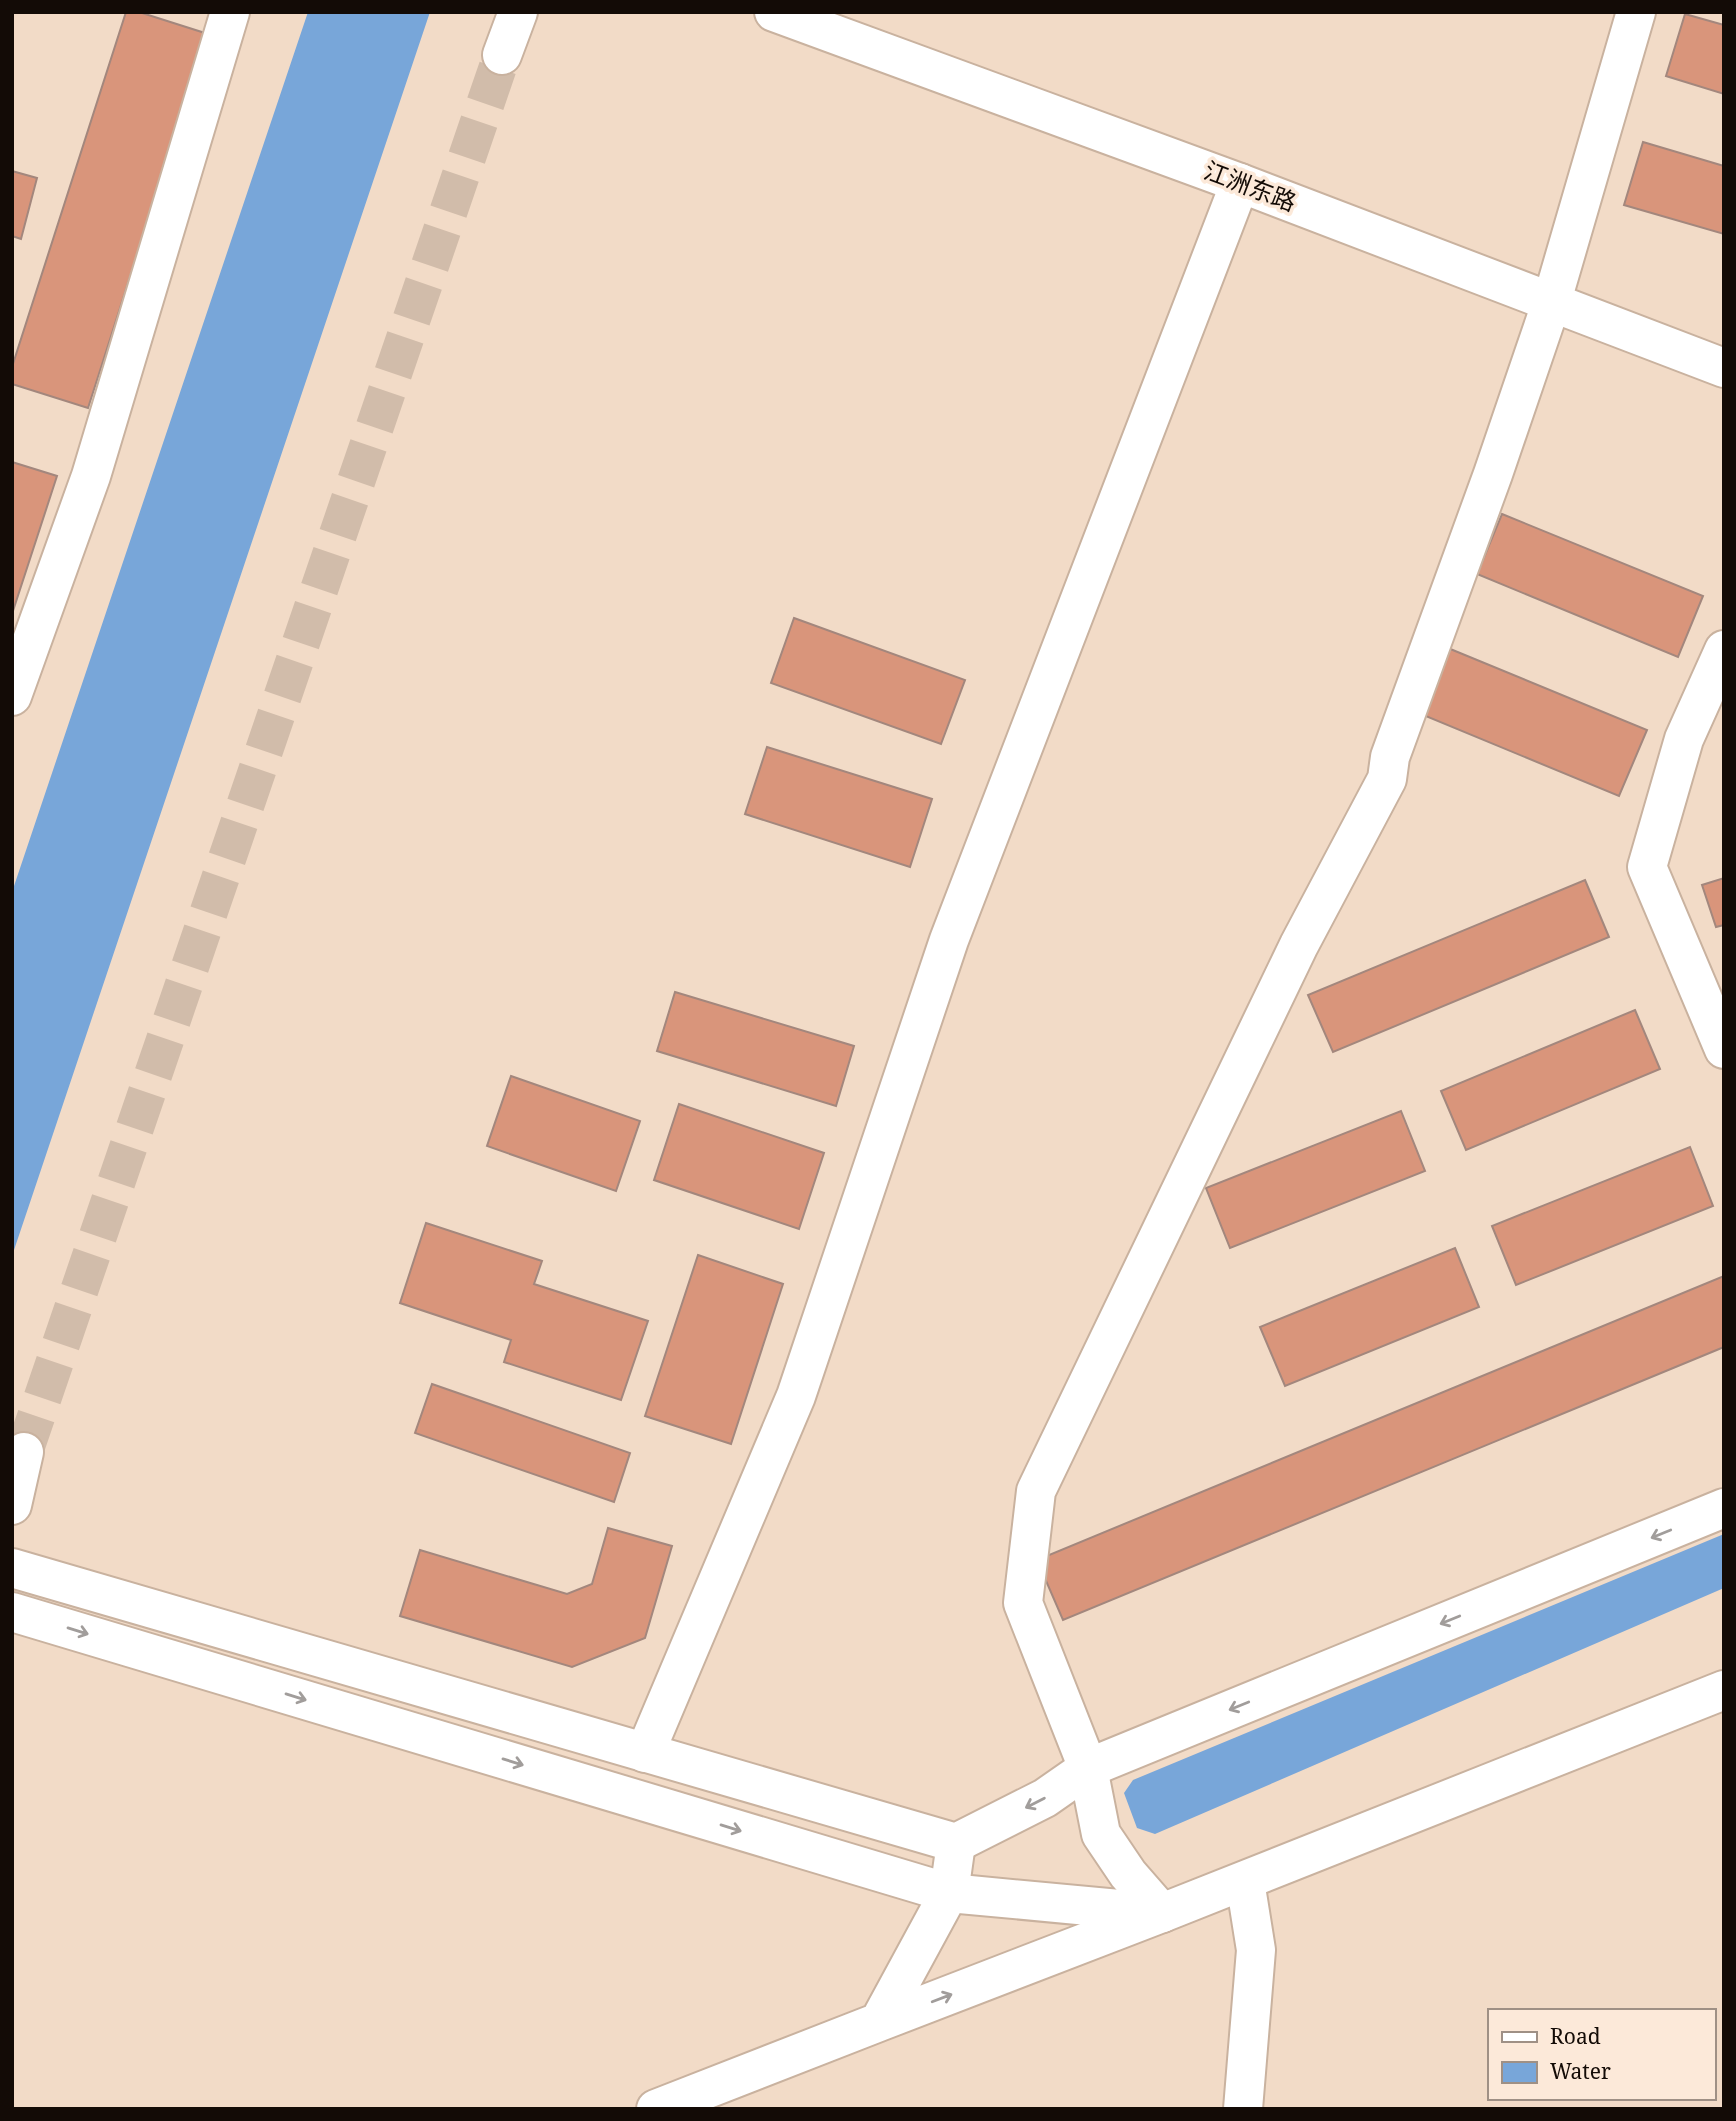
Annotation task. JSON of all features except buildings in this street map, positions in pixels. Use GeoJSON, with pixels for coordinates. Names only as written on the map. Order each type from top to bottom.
{"type":"FeatureCollection","features":[{"type":"Feature","properties":{"kind":"street"},"geometry":{"type":"LineString","coordinates":[[12,696],[91,476],[230,12]]}},
{"type":"Feature","properties":{"kind":"street"},"geometry":{"type":"LineString","coordinates":[[502,55],[518,12]]}},
{"type":"Feature","properties":{"kind":"street","name":"江洲东路"},"geometry":{"type":"LineString","coordinates":[[774,12],[1240,183],[1724,368]]}},
{"type":"Feature","properties":{"kind":"street"},"geometry":{"type":"LineString","coordinates":[[1162,1913],[1128,1874],[1101,1833],[1088,1768],[1023,1603],[1036,1491],[1299,945],[1387,779],[1390,757],[1493,474],[1551,304],[1636,12]]}},
{"type":"Feature","properties":{"kind":"street"},"geometry":{"type":"LineString","coordinates":[[645,1753],[796,1396],[949,940],[1240,183]]}},
{"type":"Feature","properties":{"kind":"street"},"geometry":{"type":"LineString","coordinates":[[1724,650],[1684,739],[1647,867],[1724,1049]]}},
{"type":"Feature","properties":{"kind":"street"},"geometry":{"type":"LineString","coordinates":[[12,1505],[24,1452]]}},
{"type":"Feature","properties":{"kind":"street"},"geometry":{"type":"LineString","coordinates":[[12,1568],[956,1843],[1045,1798],[1088,1768],[1724,1508]]}},
{"type":"Feature","properties":{"kind":"street"},"geometry":{"type":"LineString","coordinates":[[12,1612],[949,1893],[1162,1913]]}},
{"type":"Feature","properties":{"kind":"street"},"geometry":{"type":"LineString","coordinates":[[656,2109],[1245,1881],[1724,1690]]}},
{"type":"Feature","properties":{"kind":"street"},"geometry":{"type":"LineString","coordinates":[[879,2022],[949,1893],[956,1843]]}},
{"type":"Feature","properties":{"kind":"street"},"geometry":{"type":"LineString","coordinates":[[1243,2109],[1256,1950],[1245,1881]]}},
{"type":"Feature","properties":{"kind":"water"},"geometry":{"type":"Polygon","coordinates":[[[308,12],[430,12],[12,1256],[12,892],[308,12]]]}},
{"type":"Feature","properties":{"kind":"water"},"geometry":{"type":"Polygon","coordinates":[[[1724,1534],[1724,1588],[1155,1834],[1137,1828],[1124,1793],[1133,1780],[1724,1534]]]}},
{"type":"Feature","properties":{"kind":"tunnel"},"geometry":{"type":"LineString","coordinates":[[24,1452],[502,55]]}}]}
